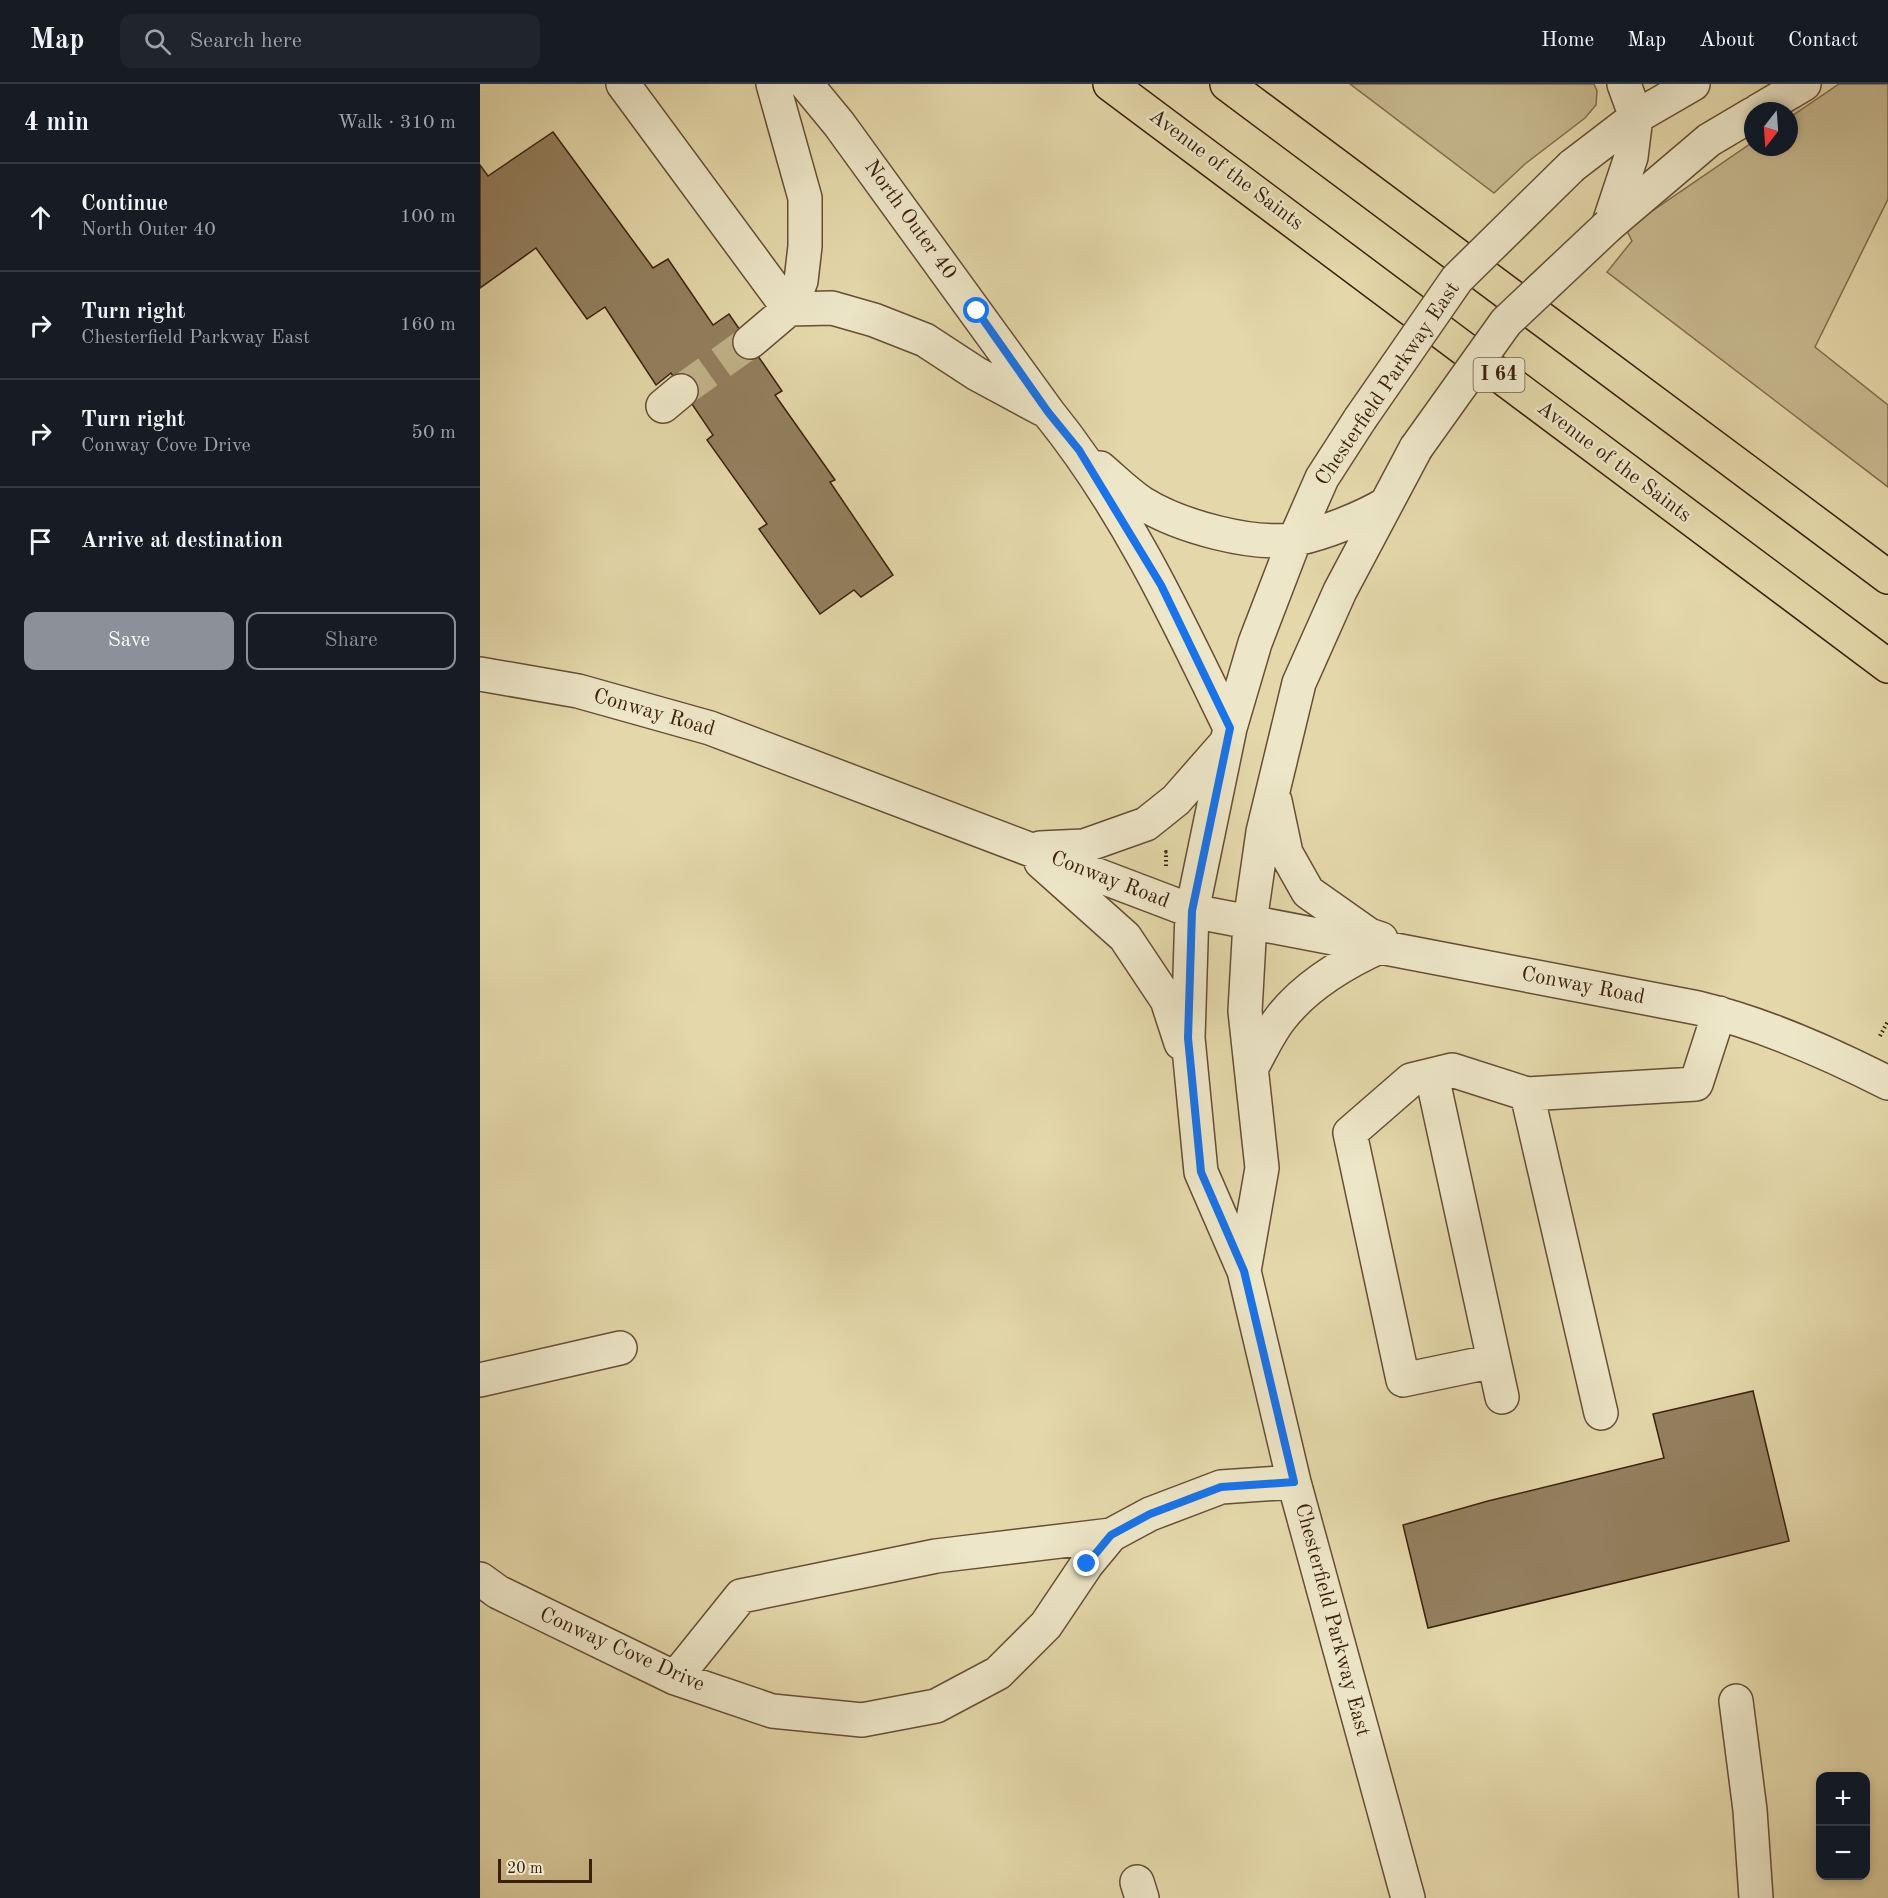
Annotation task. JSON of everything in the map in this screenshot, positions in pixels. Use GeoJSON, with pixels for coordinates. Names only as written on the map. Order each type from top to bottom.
{"type":"FeatureCollection","features":[{"type":"Feature","properties":{"kind":"highway","name":"Avenue of the Saints"},"geometry":{"type":"LineString","coordinates":[[1110,84],[1888,666]]}},
{"type":"Feature","properties":{"kind":"highway"},"geometry":{"type":"LineString","coordinates":[[1227,84],[1888,577]]}},
{"type":"Feature","properties":{"kind":"street"},"geometry":{"type":"LineString","coordinates":[[623,84],[789,309]]}},
{"type":"Feature","properties":{"kind":"street"},"geometry":{"type":"LineString","coordinates":[[750,342],[789,309],[801,280],[805,246],[805,198],[773,84]]}},
{"type":"Feature","properties":{"kind":"street","name":"North Outer 40"},"geometry":{"type":"LineString","coordinates":[[807,84],[880,180],[1048,412],[1079,450],[1161,585],[1229,735]]}},
{"type":"Feature","properties":{"kind":"street"},"geometry":{"type":"LineString","coordinates":[[1618,210],[1631,156],[1636,117],[1624,84]]}},
{"type":"Feature","properties":{"kind":"street","name":"Chesterfield Parkway East"},"geometry":{"type":"LineString","coordinates":[[1408,1898],[1294,1482],[1244,1271],[1201,1172],[1188,1038],[1192,911],[1229,735],[1255,643],[1295,539],[1322,478],[1360,418],[1457,279],[1572,166],[1636,117],[1693,84]]}},
{"type":"Feature","properties":{"kind":"street"},"geometry":{"type":"LineString","coordinates":[[1773,102],[1804,84]]}},
{"type":"Feature","properties":{"kind":"street","name":"Chesterfield Parkway East"},"geometry":{"type":"LineString","coordinates":[[1244,1271],[1262,1168],[1245,1011],[1250,922],[1263,832],[1299,683],[1340,591],[1416,448],[1506,322],[1618,210],[1709,140],[1744,119]]}},
{"type":"Feature","properties":{"kind":"street"},"geometry":{"type":"LineString","coordinates":[[789,309],[832,308],[874,320],[925,340],[977,374],[1048,412]]}},
{"type":"Feature","properties":{"kind":"street"},"geometry":{"type":"LineString","coordinates":[[1079,450],[1141,502],[1187,525],[1241,538],[1295,539],[1366,514],[1386,504]]}},
{"type":"Feature","properties":{"kind":"street","name":"Conway Road"},"geometry":{"type":"LineString","coordinates":[[480,674],[578,691],[710,728],[1192,911],[1719,1013],[1841,1059],[1888,1083]]}},
{"type":"Feature","properties":{"kind":"street"},"geometry":{"type":"LineString","coordinates":[[1026,848],[1084,846],[1146,824],[1176,800],[1229,735]]}},
{"type":"Feature","properties":{"kind":"street"},"geometry":{"type":"LineString","coordinates":[[1273,789],[1286,853],[1308,892],[1369,935],[1424,956]]}},
{"type":"Feature","properties":{"kind":"street"},"geometry":{"type":"LineString","coordinates":[[1026,848],[1125,937],[1167,1000],[1190,1068]]}},
{"type":"Feature","properties":{"kind":"street"},"geometry":{"type":"LineString","coordinates":[[1251,1067],[1281,1018],[1315,985],[1357,957],[1379,947]]}},
{"type":"Feature","properties":{"kind":"street"},"geometry":{"type":"LineString","coordinates":[[1494,1361],[1403,1380],[1350,1133],[1411,1080],[1452,1070],[1527,1094],[1696,1083],[1719,1013]]}},
{"type":"Feature","properties":{"kind":"street"},"geometry":{"type":"LineString","coordinates":[[1432,1076],[1502,1397]]}},
{"type":"Feature","properties":{"kind":"street"},"geometry":{"type":"LineString","coordinates":[[1527,1094],[1601,1413]]}},
{"type":"Feature","properties":{"kind":"street"},"geometry":{"type":"LineString","coordinates":[[480,1380],[620,1348]]}},
{"type":"Feature","properties":{"kind":"street","name":"Conway Cove Drive"},"geometry":{"type":"LineString","coordinates":[[480,1580],[498,1592],[675,1678],[772,1711],[862,1720],[936,1706],[998,1673],[1046,1625],[1087,1564],[1111,1535],[1150,1514],[1221,1487],[1294,1482]]}},
{"type":"Feature","properties":{"kind":"street"},"geometry":{"type":"LineString","coordinates":[[675,1678],[741,1596],[936,1556],[1111,1535]]}},
{"type":"Feature","properties":{"kind":"street"},"geometry":{"type":"LineString","coordinates":[[1736,1701],[1750,1810],[1756,1898]]}},
{"type":"Feature","properties":{"kind":"path"},"geometry":{"type":"LineString","coordinates":[[1880,1036],[1888,1021]]}},
{"type":"Feature","properties":{"kind":"shaded area"},"geometry":{"type":"Polygon","coordinates":[[[1350,84],[1594,84],[1597,91],[1596,105],[1585,118],[1525,164],[1494,193],[1350,84]]]}},
{"type":"Feature","properties":{"kind":"shaded area"},"geometry":{"type":"Polygon","coordinates":[[[1839,84],[1888,84],[1888,199],[1815,347],[1888,405],[1888,487],[1607,272],[1632,241],[1626,229],[1744,148],[1744,156],[1798,156],[1798,112],[1839,84]]]}},
{"type":"Feature","properties":{"kind":"building"},"geometry":{"type":"Polygon","coordinates":[[[553,132],[653,268],[668,259],[713,325],[729,314],[782,391],[775,395],[835,480],[830,482],[893,575],[861,597],[854,590],[820,614],[759,529],[767,524],[707,440],[713,435],[671,373],[656,385],[605,307],[587,319],[536,248],[480,288],[480,165],[488,176],[553,132]]]}},
{"type":"Feature","properties":{"kind":"building"},"geometry":{"type":"Polygon","coordinates":[[[1753,1391],[1789,1541],[1428,1628],[1403,1525],[1488,1501],[1664,1458],[1653,1414],[1753,1391]]]}},
{"type":"Feature","properties":{"kind":"tunnel"},"geometry":{"type":"LineString","coordinates":[[681,391],[750,342]]}},
{"type":"Feature","properties":{"kind":"route"},"geometry":{"type":"LineString","coordinates":[[977,311],[1048,412],[1079,450],[1161,585],[1230,728],[1192,911],[1188,1038],[1201,1172],[1244,1271],[1294,1482],[1221,1487],[1150,1514],[1111,1535],[1087,1564]]}}]}
